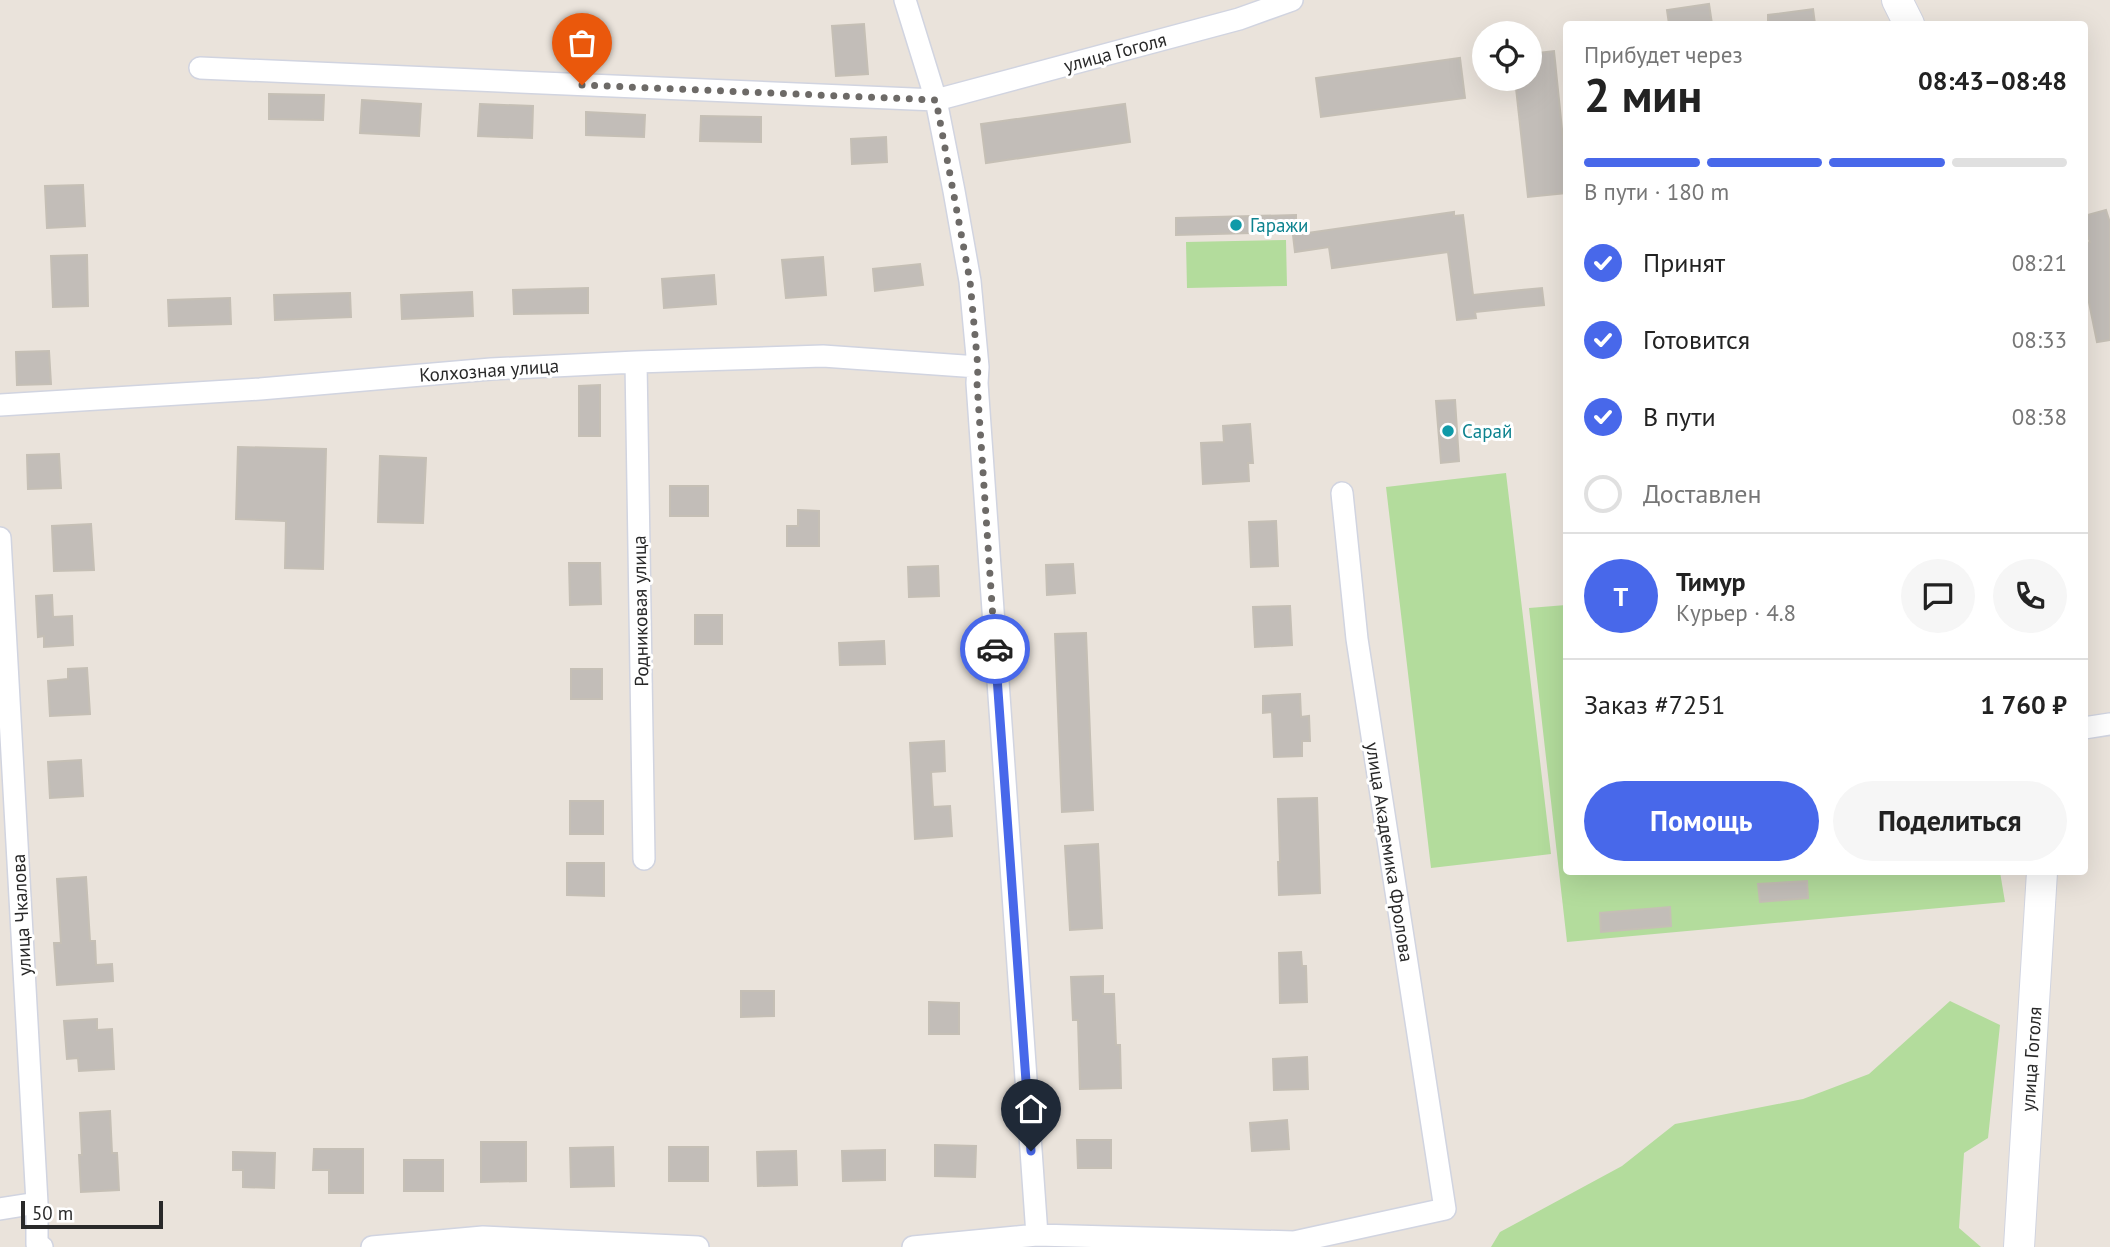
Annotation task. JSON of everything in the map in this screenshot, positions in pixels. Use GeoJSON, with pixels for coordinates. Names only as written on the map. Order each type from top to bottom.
{"type":"FeatureCollection","features":[{"type":"Feature","properties":{"kind":"main road"},"geometry":{"type":"LineString","coordinates":[[1898,0],[1908,21]]}},
{"type":"Feature","properties":{"kind":"main road","name":"улица Гоголя"},"geometry":{"type":"LineString","coordinates":[[2019,1247],[2042,875]]}},
{"type":"Feature","properties":{"kind":"street"},"geometry":{"type":"LineString","coordinates":[[905,0],[936,100],[970,281],[1037,1235],[913,1247]]}},
{"type":"Feature","properties":{"kind":"street","name":"улица Гоголя"},"geometry":{"type":"LineString","coordinates":[[936,100],[1236,10],[1292,0]]}},
{"type":"Feature","properties":{"kind":"street"},"geometry":{"type":"LineString","coordinates":[[200,68],[936,100]]}},
{"type":"Feature","properties":{"kind":"street","name":"Колхозная улица"},"geometry":{"type":"LineString","coordinates":[[0,405],[260,389],[491,369],[636,362],[823,356],[978,368]]}},
{"type":"Feature","properties":{"kind":"street","name":"Родниковая улица"},"geometry":{"type":"LineString","coordinates":[[636,362],[644,859]]}},
{"type":"Feature","properties":{"kind":"street","name":"улица Академика Фролова"},"geometry":{"type":"LineString","coordinates":[[1037,1235],[1294,1242],[1445,1209],[1357,639],[1342,493]]}},
{"type":"Feature","properties":{"kind":"street","name":"улица Чкалова"},"geometry":{"type":"LineString","coordinates":[[0,538],[37,1203],[37,1244],[42,1247]]}},
{"type":"Feature","properties":{"kind":"street"},"geometry":{"type":"LineString","coordinates":[[2088,727],[2110,724]]}},
{"type":"Feature","properties":{"kind":"street"},"geometry":{"type":"LineString","coordinates":[[0,1209],[37,1203]]}},
{"type":"Feature","properties":{"kind":"street"},"geometry":{"type":"LineString","coordinates":[[372,1247],[483,1237],[698,1247]]}},
{"type":"Feature","properties":{"kind":"green space"},"geometry":{"type":"Polygon","coordinates":[[[1286,240],[1287,286],[1187,288],[1186,242],[1286,240]]]}},
{"type":"Feature","properties":{"kind":"green space"},"geometry":{"type":"Polygon","coordinates":[[[1506,473],[1551,854],[1431,868],[1386,487],[1506,473]]]}},
{"type":"Feature","properties":{"kind":"green space"},"geometry":{"type":"Polygon","coordinates":[[[1563,605],[1563,875],[2000,875],[2005,902],[1567,942],[1529,608],[1563,605]]]}},
{"type":"Feature","properties":{"kind":"green space"},"geometry":{"type":"Polygon","coordinates":[[[1950,1001],[2000,1025],[1988,1138],[1964,1153],[1959,1228],[1981,1247],[1491,1247],[1500,1232],[1622,1166],[1675,1124],[1803,1099],[1869,1074],[1950,1001]]]}},
{"type":"Feature","properties":{"kind":"building"},"geometry":{"type":"Polygon","coordinates":[[[1709,4],[1712,21],[1669,21],[1667,10],[1709,4]]]}},
{"type":"Feature","properties":{"kind":"building"},"geometry":{"type":"Polygon","coordinates":[[[1813,9],[1815,21],[1768,21],[1768,15],[1813,9]]]}},
{"type":"Feature","properties":{"kind":"building"},"geometry":{"type":"Polygon","coordinates":[[[864,24],[868,74],[836,76],[832,26],[864,24]]]}},
{"type":"Feature","properties":{"kind":"building"},"geometry":{"type":"Polygon","coordinates":[[[1554,51],[1563,139],[1563,193],[1528,197],[1516,91],[1542,91],[1542,52],[1554,51]]]}},
{"type":"Feature","properties":{"kind":"building"},"geometry":{"type":"Polygon","coordinates":[[[1460,58],[1465,98],[1321,117],[1316,78],[1460,58]]]}},
{"type":"Feature","properties":{"kind":"building"},"geometry":{"type":"Polygon","coordinates":[[[269,94],[324,95],[323,120],[269,119],[269,94]]]}},
{"type":"Feature","properties":{"kind":"building"},"geometry":{"type":"Polygon","coordinates":[[[362,100],[421,104],[419,136],[360,133],[362,100]]]}},
{"type":"Feature","properties":{"kind":"building"},"geometry":{"type":"Polygon","coordinates":[[[480,104],[533,106],[532,138],[478,136],[480,104]]]}},
{"type":"Feature","properties":{"kind":"building"},"geometry":{"type":"Polygon","coordinates":[[[1125,104],[1130,142],[986,163],[981,124],[1125,104]]]}},
{"type":"Feature","properties":{"kind":"building"},"geometry":{"type":"Polygon","coordinates":[[[586,112],[645,115],[644,137],[586,135],[586,112]]]}},
{"type":"Feature","properties":{"kind":"building"},"geometry":{"type":"Polygon","coordinates":[[[701,116],[761,117],[761,142],[700,141],[701,116]]]}},
{"type":"Feature","properties":{"kind":"building"},"geometry":{"type":"Polygon","coordinates":[[[886,137],[887,162],[852,164],[851,139],[886,137]]]}},
{"type":"Feature","properties":{"kind":"building"},"geometry":{"type":"Polygon","coordinates":[[[83,185],[85,226],[47,228],[45,186],[83,185]]]}},
{"type":"Feature","properties":{"kind":"building"},"geometry":{"type":"Polygon","coordinates":[[[2106,210],[2110,223],[2110,340],[2097,342],[2088,298],[2088,215],[2106,210]]]}},
{"type":"Feature","properties":{"kind":"building"},"geometry":{"type":"Polygon","coordinates":[[[1454,212],[1454,216],[1463,215],[1473,295],[1542,288],[1544,305],[1475,312],[1476,318],[1457,320],[1448,252],[1332,268],[1329,247],[1295,252],[1293,235],[1454,212]]]}},
{"type":"Feature","properties":{"kind":"building","name":"Гаражи"},"geometry":{"type":"Polygon","coordinates":[[[1296,215],[1296,232],[1176,235],[1176,218],[1296,215]]]}},
{"type":"Feature","properties":{"kind":"building"},"geometry":{"type":"Polygon","coordinates":[[[87,255],[88,306],[53,307],[51,256],[87,255]]]}},
{"type":"Feature","properties":{"kind":"building"},"geometry":{"type":"Polygon","coordinates":[[[823,257],[826,295],[786,298],[782,260],[823,257]]]}},
{"type":"Feature","properties":{"kind":"building"},"geometry":{"type":"Polygon","coordinates":[[[920,264],[923,285],[875,291],[873,269],[920,264]]]}},
{"type":"Feature","properties":{"kind":"building"},"geometry":{"type":"Polygon","coordinates":[[[714,275],[716,304],[664,308],[662,279],[714,275]]]}},
{"type":"Feature","properties":{"kind":"building"},"geometry":{"type":"Polygon","coordinates":[[[588,288],[588,313],[514,314],[513,290],[588,288]]]}},
{"type":"Feature","properties":{"kind":"building"},"geometry":{"type":"Polygon","coordinates":[[[472,292],[473,316],[402,319],[401,295],[472,292]]]}},
{"type":"Feature","properties":{"kind":"building"},"geometry":{"type":"Polygon","coordinates":[[[350,293],[351,317],[275,320],[274,295],[350,293]]]}},
{"type":"Feature","properties":{"kind":"building"},"geometry":{"type":"Polygon","coordinates":[[[230,298],[231,324],[169,326],[168,300],[230,298]]]}},
{"type":"Feature","properties":{"kind":"building"},"geometry":{"type":"Polygon","coordinates":[[[49,351],[51,384],[17,385],[16,352],[49,351]]]}},
{"type":"Feature","properties":{"kind":"building"},"geometry":{"type":"Polygon","coordinates":[[[600,385],[600,436],[579,436],[579,386],[600,385]]]}},
{"type":"Feature","properties":{"kind":"building","name":"Сарай"},"geometry":{"type":"Polygon","coordinates":[[[1455,400],[1459,461],[1441,463],[1436,401],[1455,400]]]}},
{"type":"Feature","properties":{"kind":"building"},"geometry":{"type":"Polygon","coordinates":[[[1250,424],[1253,463],[1248,463],[1249,481],[1203,484],[1201,443],[1224,442],[1223,426],[1250,424]]]}},
{"type":"Feature","properties":{"kind":"building"},"geometry":{"type":"Polygon","coordinates":[[[238,447],[326,449],[323,569],[285,568],[286,521],[236,519],[238,447]]]}},
{"type":"Feature","properties":{"kind":"building"},"geometry":{"type":"Polygon","coordinates":[[[59,454],[61,488],[28,489],[27,455],[59,454]]]}},
{"type":"Feature","properties":{"kind":"building"},"geometry":{"type":"Polygon","coordinates":[[[380,456],[426,458],[423,523],[378,522],[380,456]]]}},
{"type":"Feature","properties":{"kind":"building"},"geometry":{"type":"Polygon","coordinates":[[[670,486],[708,486],[708,516],[670,516],[670,486]]]}},
{"type":"Feature","properties":{"kind":"building"},"geometry":{"type":"Polygon","coordinates":[[[798,510],[819,511],[819,546],[787,546],[787,526],[798,526],[798,510]]]}},
{"type":"Feature","properties":{"kind":"building"},"geometry":{"type":"Polygon","coordinates":[[[1276,521],[1278,566],[1251,567],[1249,522],[1276,521]]]}},
{"type":"Feature","properties":{"kind":"building"},"geometry":{"type":"Polygon","coordinates":[[[91,524],[94,570],[54,571],[52,526],[91,524]]]}},
{"type":"Feature","properties":{"kind":"building"},"geometry":{"type":"Polygon","coordinates":[[[569,563],[600,563],[601,604],[570,605],[569,563]]]}},
{"type":"Feature","properties":{"kind":"building"},"geometry":{"type":"Polygon","coordinates":[[[1073,564],[1075,593],[1047,595],[1046,565],[1073,564]]]}},
{"type":"Feature","properties":{"kind":"building"},"geometry":{"type":"Polygon","coordinates":[[[938,566],[939,596],[909,597],[908,567],[938,566]]]}},
{"type":"Feature","properties":{"kind":"building"},"geometry":{"type":"Polygon","coordinates":[[[52,595],[53,617],[72,616],[73,645],[44,647],[44,636],[38,637],[36,596],[52,595]]]}},
{"type":"Feature","properties":{"kind":"building"},"geometry":{"type":"Polygon","coordinates":[[[1290,606],[1292,645],[1255,647],[1253,607],[1290,606]]]}},
{"type":"Feature","properties":{"kind":"building"},"geometry":{"type":"Polygon","coordinates":[[[695,615],[722,615],[722,644],[695,644],[695,615]]]}},
{"type":"Feature","properties":{"kind":"building"},"geometry":{"type":"Polygon","coordinates":[[[1086,633],[1093,810],[1062,812],[1055,634],[1086,633]]]}},
{"type":"Feature","properties":{"kind":"building"},"geometry":{"type":"Polygon","coordinates":[[[884,641],[885,664],[840,665],[839,643],[884,641]]]}},
{"type":"Feature","properties":{"kind":"building"},"geometry":{"type":"Polygon","coordinates":[[[87,668],[90,714],[50,716],[48,681],[68,679],[68,669],[87,668]]]}},
{"type":"Feature","properties":{"kind":"building"},"geometry":{"type":"Polygon","coordinates":[[[571,669],[602,669],[602,699],[571,699],[571,669]]]}},
{"type":"Feature","properties":{"kind":"building"},"geometry":{"type":"Polygon","coordinates":[[[1300,694],[1301,717],[1309,716],[1310,741],[1302,741],[1302,756],[1274,757],[1272,712],[1263,713],[1263,696],[1300,694]]]}},
{"type":"Feature","properties":{"kind":"building"},"geometry":{"type":"Polygon","coordinates":[[[944,741],[945,771],[931,772],[933,807],[950,806],[952,836],[915,839],[910,743],[944,741]]]}},
{"type":"Feature","properties":{"kind":"building"},"geometry":{"type":"Polygon","coordinates":[[[81,760],[83,796],[50,798],[48,762],[81,760]]]}},
{"type":"Feature","properties":{"kind":"building"},"geometry":{"type":"Polygon","coordinates":[[[1317,798],[1320,893],[1279,895],[1278,799],[1317,798]]]}},
{"type":"Feature","properties":{"kind":"building"},"geometry":{"type":"Polygon","coordinates":[[[570,801],[603,801],[603,834],[570,834],[570,801]]]}},
{"type":"Feature","properties":{"kind":"building"},"geometry":{"type":"Polygon","coordinates":[[[1098,844],[1102,928],[1070,930],[1065,846],[1098,844]]]}},
{"type":"Feature","properties":{"kind":"building"},"geometry":{"type":"Polygon","coordinates":[[[567,863],[604,863],[604,896],[567,895],[567,863]]]}},
{"type":"Feature","properties":{"kind":"building"},"geometry":{"type":"Polygon","coordinates":[[[86,877],[90,941],[95,941],[96,965],[112,964],[113,981],[57,985],[54,943],[61,943],[57,879],[86,877]]]}},
{"type":"Feature","properties":{"kind":"building"},"geometry":{"type":"Polygon","coordinates":[[[1807,881],[1808,898],[1760,902],[1758,884],[1807,881]]]}},
{"type":"Feature","properties":{"kind":"building"},"geometry":{"type":"Polygon","coordinates":[[[1670,907],[1671,926],[1601,932],[1600,913],[1670,907]]]}},
{"type":"Feature","properties":{"kind":"building"},"geometry":{"type":"Polygon","coordinates":[[[1301,952],[1302,966],[1306,966],[1307,1002],[1280,1003],[1279,953],[1301,952]]]}},
{"type":"Feature","properties":{"kind":"building"},"geometry":{"type":"Polygon","coordinates":[[[1103,976],[1103,994],[1114,994],[1116,1045],[1120,1045],[1121,1088],[1080,1089],[1078,1020],[1073,1020],[1071,977],[1103,976]]]}},
{"type":"Feature","properties":{"kind":"building"},"geometry":{"type":"Polygon","coordinates":[[[741,991],[774,991],[774,1016],[741,1017],[741,991]]]}},
{"type":"Feature","properties":{"kind":"building"},"geometry":{"type":"Polygon","coordinates":[[[929,1002],[959,1003],[959,1034],[929,1034],[929,1002]]]}},
{"type":"Feature","properties":{"kind":"building"},"geometry":{"type":"Polygon","coordinates":[[[97,1019],[97,1030],[112,1029],[114,1069],[79,1071],[78,1058],[67,1059],[64,1021],[97,1019]]]}},
{"type":"Feature","properties":{"kind":"building"},"geometry":{"type":"Polygon","coordinates":[[[1307,1057],[1308,1089],[1274,1090],[1273,1059],[1307,1057]]]}},
{"type":"Feature","properties":{"kind":"building"},"geometry":{"type":"Polygon","coordinates":[[[110,1111],[112,1153],[117,1153],[119,1190],[81,1192],[80,1113],[110,1111]]]}},
{"type":"Feature","properties":{"kind":"building"},"geometry":{"type":"Polygon","coordinates":[[[1287,1120],[1289,1149],[1252,1151],[1250,1123],[1287,1120]]]}},
{"type":"Feature","properties":{"kind":"building"},"geometry":{"type":"Polygon","coordinates":[[[1077,1140],[1111,1140],[1111,1168],[1078,1168],[1077,1140]]]}},
{"type":"Feature","properties":{"kind":"building"},"geometry":{"type":"Polygon","coordinates":[[[481,1142],[526,1142],[526,1181],[481,1182],[481,1142]]]}},
{"type":"Feature","properties":{"kind":"building"},"geometry":{"type":"Polygon","coordinates":[[[935,1145],[976,1146],[975,1177],[935,1176],[935,1145]]]}},
{"type":"Feature","properties":{"kind":"building"},"geometry":{"type":"Polygon","coordinates":[[[613,1147],[614,1186],[571,1187],[570,1148],[613,1147]]]}},
{"type":"Feature","properties":{"kind":"building"},"geometry":{"type":"Polygon","coordinates":[[[669,1147],[708,1147],[708,1181],[669,1181],[669,1147]]]}},
{"type":"Feature","properties":{"kind":"building"},"geometry":{"type":"Polygon","coordinates":[[[314,1149],[363,1149],[363,1193],[329,1193],[329,1170],[313,1170],[314,1149]]]}},
{"type":"Feature","properties":{"kind":"building"},"geometry":{"type":"Polygon","coordinates":[[[885,1150],[885,1180],[843,1181],[842,1151],[885,1150]]]}},
{"type":"Feature","properties":{"kind":"building"},"geometry":{"type":"Polygon","coordinates":[[[796,1151],[797,1185],[758,1186],[757,1152],[796,1151]]]}},
{"type":"Feature","properties":{"kind":"building"},"geometry":{"type":"Polygon","coordinates":[[[233,1152],[275,1153],[274,1188],[243,1187],[243,1170],[233,1170],[233,1152]]]}},
{"type":"Feature","properties":{"kind":"building"},"geometry":{"type":"Polygon","coordinates":[[[404,1160],[443,1160],[443,1191],[404,1191],[404,1160]]]}},
{"type":"Feature","properties":{"kind":"way so far"},"geometry":{"type":"LineString","coordinates":[[582,85],[936,100],[970,281],[995,649]]}},
{"type":"Feature","properties":{"kind":"place","name":"Гаражи"},"geometry":{"type":"Point","coordinates":[1236,225]}},
{"type":"Feature","properties":{"kind":"place","name":"Сарай"},"geometry":{"type":"Point","coordinates":[1448,431]}},
{"type":"Feature","properties":{"kind":"route"},"geometry":{"type":"LineString","coordinates":[[995,649],[1031,1151]]}}]}
